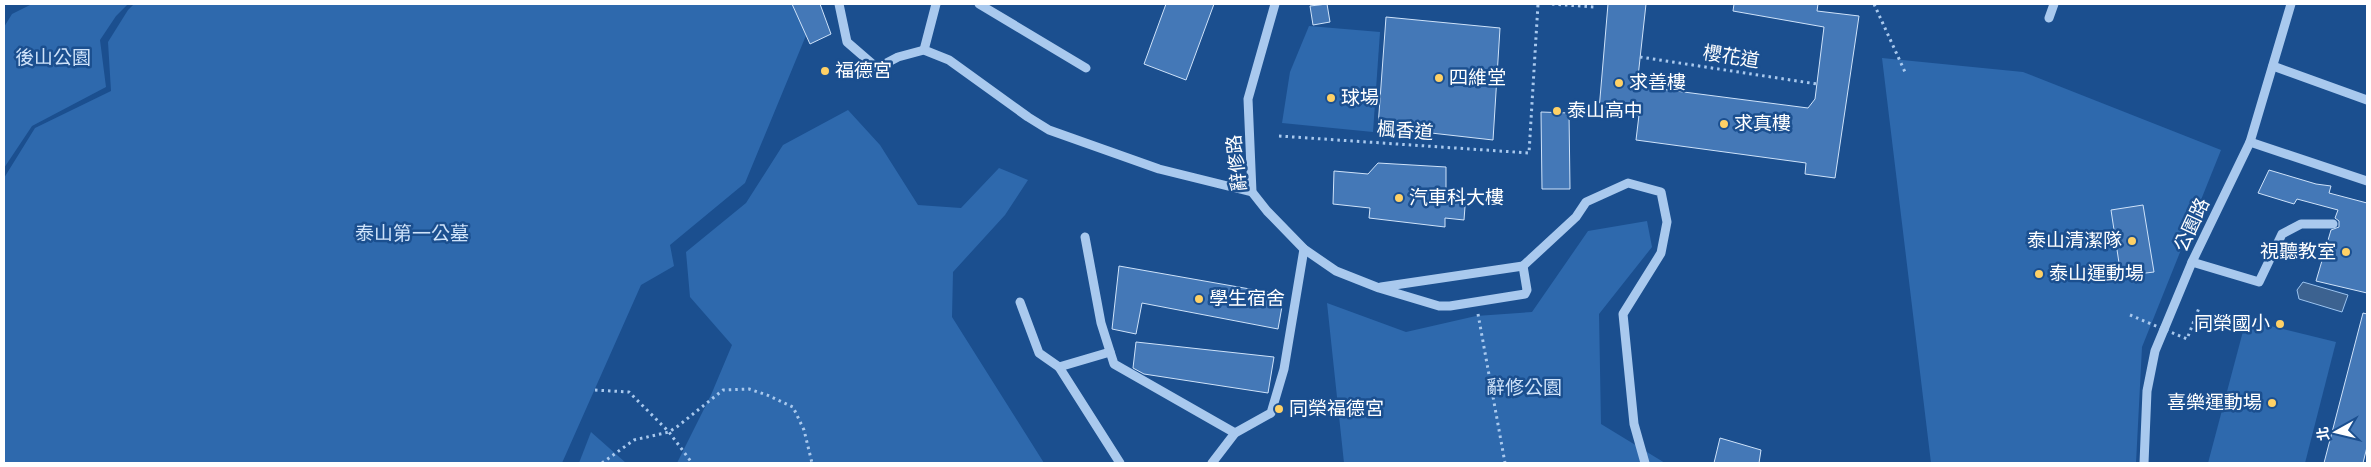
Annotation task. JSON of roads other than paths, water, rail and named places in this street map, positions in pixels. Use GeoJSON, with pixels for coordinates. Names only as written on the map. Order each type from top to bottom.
{"type":"FeatureCollection","features":[{"type":"Feature","properties":{"kind":"street"},"geometry":{"type":"LineString","coordinates":[[839,4],[847,42],[877,68],[898,57],[924,50],[949,60],[1049,130],[1159,169],[1252,192]]}},
{"type":"Feature","properties":{"kind":"street"},"geometry":{"type":"LineString","coordinates":[[924,50],[936,4]]}},
{"type":"Feature","properties":{"kind":"street"},"geometry":{"type":"LineString","coordinates":[[979,4],[1086,68]]}},
{"type":"Feature","properties":{"kind":"street","name":"辭修路"},"geometry":{"type":"LineString","coordinates":[[1275,4],[1248,99],[1252,192],[1266,211],[1304,249],[1336,271],[1378,288],[1439,306],[1450,306],[1524,294],[1527,290],[1523,266]]}},
{"type":"Feature","properties":{"kind":"street"},"geometry":{"type":"LineString","coordinates":[[2049,18],[2054,4]]}},
{"type":"Feature","properties":{"kind":"street","name":"公園路"},"geometry":{"type":"LineString","coordinates":[[2144,463],[2147,391],[2155,351],[2192,262],[2250,142],[2290,4]]}},
{"type":"Feature","properties":{"kind":"street"},"geometry":{"type":"LineString","coordinates":[[2273,66],[2367,100]]}},
{"type":"Feature","properties":{"kind":"street"},"geometry":{"type":"LineString","coordinates":[[2250,142],[2367,181]]}},
{"type":"Feature","properties":{"kind":"street"},"geometry":{"type":"LineString","coordinates":[[1378,288],[1523,266],[1576,217],[1586,202],[1628,183],[1661,192],[1667,222],[1661,253],[1623,314],[1634,424],[1645,463]]}},
{"type":"Feature","properties":{"kind":"street"},"geometry":{"type":"LineString","coordinates":[[2192,262],[2259,282],[2282,234],[2301,224],[2333,224]]}},
{"type":"Feature","properties":{"kind":"street"},"geometry":{"type":"LineString","coordinates":[[1085,236],[1101,323],[1114,364],[1235,432]]}},
{"type":"Feature","properties":{"kind":"street"},"geometry":{"type":"LineString","coordinates":[[1212,463],[1213,459],[1235,432],[1271,413],[1284,370],[1304,249]]}},
{"type":"Feature","properties":{"kind":"street"},"geometry":{"type":"LineString","coordinates":[[1020,302],[1039,353],[1059,367],[1120,463]]}},
{"type":"Feature","properties":{"kind":"street"},"geometry":{"type":"LineString","coordinates":[[1059,367],[1110,352]]}},
{"type":"Feature","properties":{"kind":"place","name":"福德宮"},"geometry":{"type":"Point","coordinates":[825,71]}},
{"type":"Feature","properties":{"kind":"place","name":"四維堂"},"geometry":{"type":"Point","coordinates":[1439,78]}},
{"type":"Feature","properties":{"kind":"place","name":"求善樓"},"geometry":{"type":"Point","coordinates":[1619,83]}},
{"type":"Feature","properties":{"kind":"place","name":"球場"},"geometry":{"type":"Point","coordinates":[1331,98]}},
{"type":"Feature","properties":{"kind":"place","name":"泰山高中"},"geometry":{"type":"Point","coordinates":[1557,111]}},
{"type":"Feature","properties":{"kind":"place","name":"求真樓"},"geometry":{"type":"Point","coordinates":[1724,124]}},
{"type":"Feature","properties":{"kind":"place","name":"汽車科大樓"},"geometry":{"type":"Point","coordinates":[1399,198]}},
{"type":"Feature","properties":{"kind":"place","name":"泰山清潔隊"},"geometry":{"type":"Point","coordinates":[2132,241]}},
{"type":"Feature","properties":{"kind":"place","name":"視聽教室"},"geometry":{"type":"Point","coordinates":[2346,252]}},
{"type":"Feature","properties":{"kind":"place","name":"泰山運動場"},"geometry":{"type":"Point","coordinates":[2039,274]}},
{"type":"Feature","properties":{"kind":"place","name":"學生宿舍"},"geometry":{"type":"Point","coordinates":[1199,299]}},
{"type":"Feature","properties":{"kind":"place","name":"同榮國小"},"geometry":{"type":"Point","coordinates":[2280,324]}},
{"type":"Feature","properties":{"kind":"place","name":"喜樂運動場"},"geometry":{"type":"Point","coordinates":[2272,403]}},
{"type":"Feature","properties":{"kind":"place","name":"同榮福德宮"},"geometry":{"type":"Point","coordinates":[1279,409]}},
{"type":"Feature","properties":{"kind":"park label","name":"後山公園"},"geometry":{"type":"Point","coordinates":[53,58]}},
{"type":"Feature","properties":{"kind":"park label","name":"泰山第一公墓"},"geometry":{"type":"Point","coordinates":[412,234]}},
{"type":"Feature","properties":{"kind":"park label","name":"辭修公園"},"geometry":{"type":"Point","coordinates":[1524,388]}}]}
